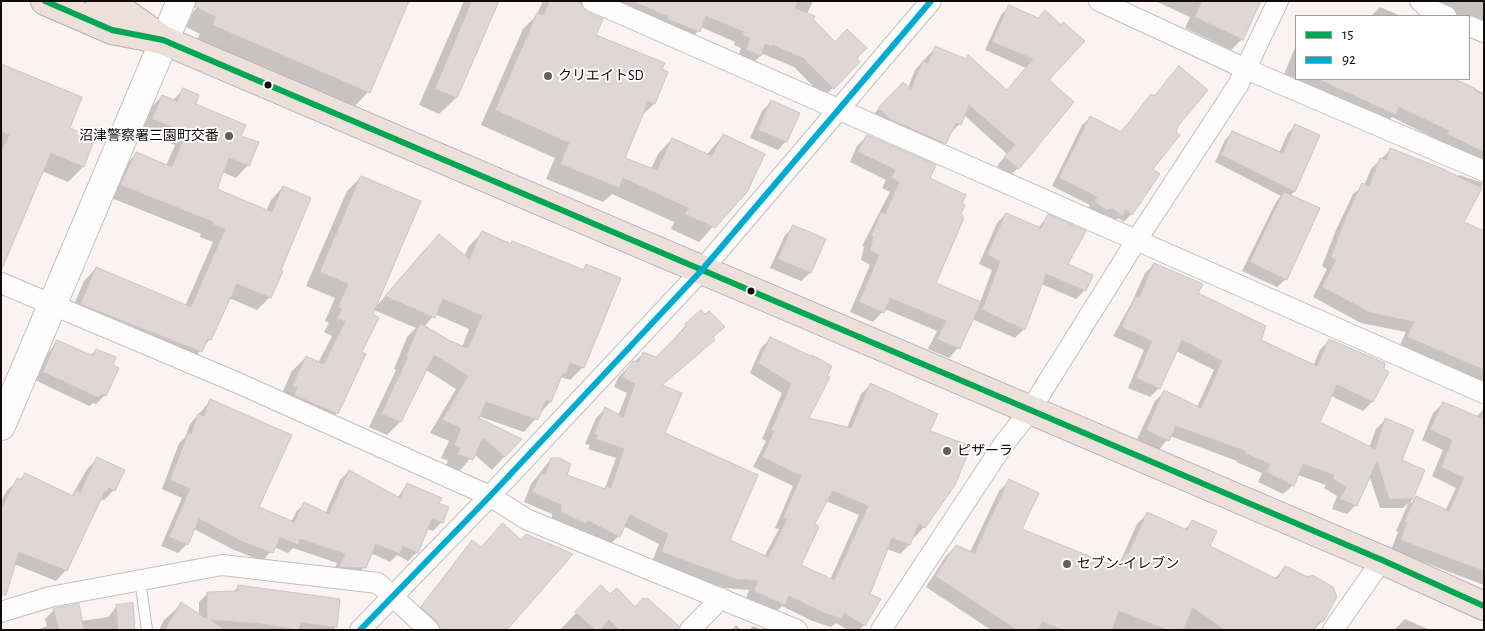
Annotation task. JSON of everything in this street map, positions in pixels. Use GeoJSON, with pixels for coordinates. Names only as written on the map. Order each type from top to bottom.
{"type":"FeatureCollection","features":[{"type":"Feature","properties":{"kind":"highway"},"geometry":{"type":"LineString","coordinates":[[45,1],[112,30],[163,40],[1029,412],[1382,560],[1484,606]]}},
{"type":"Feature","properties":{"kind":"highway"},"geometry":{"type":"LineString","coordinates":[[100,1],[121,10],[163,40]]}},
{"type":"Feature","properties":{"kind":"street"},"geometry":{"type":"LineString","coordinates":[[1,426],[181,1]]}},
{"type":"Feature","properties":{"kind":"street"},"geometry":{"type":"LineString","coordinates":[[592,1],[1484,393]]}},
{"type":"Feature","properties":{"kind":"street"},"geometry":{"type":"LineString","coordinates":[[360,630],[490,496],[701,271],[931,1]]}},
{"type":"Feature","properties":{"kind":"street"},"geometry":{"type":"LineString","coordinates":[[1099,1],[1246,69],[1484,171]]}},
{"type":"Feature","properties":{"kind":"street"},"geometry":{"type":"LineString","coordinates":[[881,630],[1003,445],[1029,412],[1136,240],[1238,85],[1278,1]]}},
{"type":"Feature","properties":{"kind":"street"},"geometry":{"type":"LineString","coordinates":[[1420,1],[1429,9],[1444,15]]}},
{"type":"Feature","properties":{"kind":"street"},"geometry":{"type":"LineString","coordinates":[[1470,26],[1484,32]]}},
{"type":"Feature","properties":{"kind":"street"},"geometry":{"type":"LineString","coordinates":[[1,283],[238,383],[490,496],[526,520],[797,630]]}},
{"type":"Feature","properties":{"kind":"street"},"geometry":{"type":"LineString","coordinates":[[1332,630],[1382,560]]}},
{"type":"Feature","properties":{"kind":"street"},"geometry":{"type":"LineString","coordinates":[[1,612],[50,597],[222,565],[378,583],[429,630]]}},
{"type":"Feature","properties":{"kind":"street"},"geometry":{"type":"LineString","coordinates":[[690,630],[721,598]]}},
{"type":"Feature","properties":{"kind":"lane"},"geometry":{"type":"LineString","coordinates":[[140,580],[147,630]]}},
{"type":"Feature","properties":{"kind":"building"},"geometry":{"type":"Polygon","coordinates":[[[196,1],[409,1],[370,93],[212,25],[216,17],[195,7],[196,1]]]}},
{"type":"Feature","properties":{"kind":"building"},"geometry":{"type":"Polygon","coordinates":[[[472,1],[499,1],[457,98],[435,89],[472,1]]]}},
{"type":"Feature","properties":{"kind":"building"},"geometry":{"type":"Polygon","coordinates":[[[550,1],[580,1],[582,8],[587,12],[603,19],[596,35],[665,63],[662,69],[668,72],[655,104],[648,102],[625,158],[657,170],[672,138],[712,156],[723,134],[765,154],[747,192],[715,228],[685,214],[688,208],[623,178],[619,188],[560,164],[569,143],[495,110],[537,13],[543,15],[550,1]]]}},
{"type":"Feature","properties":{"kind":"building"},"geometry":{"type":"Polygon","coordinates":[[[632,1],[798,1],[795,8],[815,16],[813,19],[835,42],[847,29],[867,48],[857,58],[860,62],[834,89],[803,58],[765,44],[761,56],[746,50],[750,38],[742,35],[744,32],[706,16],[700,32],[667,19],[668,17],[632,1]]]}},
{"type":"Feature","properties":{"kind":"building"},"geometry":{"type":"Polygon","coordinates":[[[1202,1],[1261,1],[1243,40],[1195,17],[1202,1]]]}},
{"type":"Feature","properties":{"kind":"building"},"geometry":{"type":"Polygon","coordinates":[[[1009,5],[1038,18],[1045,10],[1061,25],[1063,22],[1085,41],[1049,80],[1074,102],[1019,169],[1004,157],[1015,145],[969,105],[961,125],[956,123],[946,144],[890,119],[878,108],[903,82],[911,89],[923,61],[928,63],[935,46],[966,59],[968,55],[1007,90],[1033,59],[992,42],[1009,5]]]}},
{"type":"Feature","properties":{"kind":"building"},"geometry":{"type":"Polygon","coordinates":[[[1,64],[82,97],[70,128],[95,138],[84,167],[51,153],[1,271],[1,152],[9,135],[1,132],[1,64]]]}},
{"type":"Feature","properties":{"kind":"building"},"geometry":{"type":"Polygon","coordinates":[[[1179,66],[1208,90],[1178,126],[1176,132],[1180,135],[1153,169],[1160,174],[1132,215],[1126,210],[1122,216],[1113,209],[1106,210],[1094,201],[1097,197],[1059,178],[1090,116],[1121,132],[1151,94],[1154,96],[1179,66]]]}},
{"type":"Feature","properties":{"kind":"building"},"geometry":{"type":"Polygon","coordinates":[[[1320,80],[1456,80],[1475,88],[1474,90],[1484,95],[1484,152],[1447,134],[1449,131],[1399,107],[1396,115],[1320,80]]]}},
{"type":"Feature","properties":{"kind":"building"},"geometry":{"type":"Polygon","coordinates":[[[183,88],[199,95],[196,104],[246,125],[241,136],[259,142],[249,166],[229,158],[217,189],[272,212],[283,186],[311,198],[271,298],[237,284],[211,340],[208,339],[202,352],[80,304],[96,267],[191,307],[225,229],[212,224],[213,222],[120,185],[136,152],[172,167],[186,133],[152,119],[162,95],[177,101],[183,88]]]}},
{"type":"Feature","properties":{"kind":"building"},"geometry":{"type":"Polygon","coordinates":[[[771,100],[800,113],[787,142],[758,130],[771,100]]]}},
{"type":"Feature","properties":{"kind":"building"},"geometry":{"type":"Polygon","coordinates":[[[1295,124],[1320,135],[1295,192],[1221,155],[1232,131],[1283,153],[1295,124]]]}},
{"type":"Feature","properties":{"kind":"building"},"geometry":{"type":"Polygon","coordinates":[[[867,135],[936,165],[930,178],[966,195],[962,203],[965,205],[961,214],[964,218],[936,283],[981,302],[960,349],[937,339],[946,321],[890,298],[884,313],[859,302],[879,255],[870,250],[873,237],[871,236],[881,212],[885,214],[899,182],[891,178],[895,170],[858,152],[867,135]]]}},
{"type":"Feature","properties":{"kind":"building"},"geometry":{"type":"Polygon","coordinates":[[[1390,148],[1443,169],[1482,188],[1464,222],[1484,231],[1484,370],[1407,337],[1414,322],[1371,313],[1322,287],[1336,260],[1331,257],[1345,219],[1362,183],[1369,186],[1380,158],[1386,160],[1390,148]]]}},
{"type":"Feature","properties":{"kind":"building"},"geometry":{"type":"Polygon","coordinates":[[[361,176],[421,201],[373,314],[379,318],[362,352],[366,354],[338,414],[294,395],[297,388],[292,386],[306,356],[324,364],[345,322],[337,318],[342,309],[338,307],[348,284],[320,272],[361,176]]]}},
{"type":"Feature","properties":{"kind":"building"},"geometry":{"type":"Polygon","coordinates":[[[1284,192],[1320,208],[1287,280],[1250,262],[1284,192]]]}},
{"type":"Feature","properties":{"kind":"building"},"geometry":{"type":"Polygon","coordinates":[[[1006,213],[1041,228],[1048,214],[1086,231],[1068,264],[1093,275],[1086,291],[1046,274],[1025,330],[982,310],[1000,261],[987,255],[1006,213]]]}},
{"type":"Feature","properties":{"kind":"building"},"geometry":{"type":"Polygon","coordinates":[[[793,225],[826,239],[811,273],[778,259],[793,225]]]}},
{"type":"Feature","properties":{"kind":"building"},"geometry":{"type":"Polygon","coordinates":[[[482,231],[511,244],[512,241],[584,270],[586,264],[621,278],[584,368],[570,363],[566,374],[563,373],[551,402],[546,400],[538,420],[486,402],[479,418],[522,439],[505,457],[483,438],[473,460],[457,454],[460,448],[454,445],[461,428],[442,420],[468,376],[434,355],[401,422],[381,414],[408,357],[406,356],[420,323],[450,341],[468,348],[482,316],[443,299],[435,318],[385,296],[439,234],[469,259],[482,231]]]}},
{"type":"Feature","properties":{"kind":"building"},"geometry":{"type":"Polygon","coordinates":[[[1154,263],[1203,284],[1198,293],[1266,326],[1261,340],[1317,366],[1329,339],[1385,363],[1384,369],[1389,372],[1373,402],[1337,385],[1320,422],[1375,449],[1385,418],[1414,430],[1402,460],[1425,470],[1413,499],[1389,499],[1377,461],[1357,506],[1340,499],[1346,487],[1333,479],[1334,475],[1303,464],[1294,486],[1266,472],[1270,464],[1244,453],[1245,451],[1176,426],[1169,441],[1146,430],[1164,390],[1201,408],[1222,361],[1182,340],[1160,389],[1136,378],[1152,341],[1121,327],[1136,296],[1139,297],[1154,263]]]}},
{"type":"Feature","properties":{"kind":"building"},"geometry":{"type":"Polygon","coordinates":[[[701,310],[705,314],[709,311],[725,327],[713,337],[715,340],[662,385],[682,393],[665,433],[758,475],[730,540],[768,557],[787,519],[783,518],[801,476],[762,457],[774,431],[771,430],[791,384],[758,363],[770,337],[832,366],[827,376],[830,377],[809,418],[851,428],[870,383],[938,414],[930,431],[971,446],[955,485],[925,528],[919,524],[910,545],[892,538],[870,594],[881,599],[865,626],[844,613],[842,619],[822,612],[789,596],[785,605],[754,591],[758,581],[735,579],[661,552],[668,534],[630,515],[620,537],[588,521],[586,524],[561,512],[561,505],[532,492],[541,473],[545,475],[551,458],[559,458],[571,464],[567,475],[605,489],[606,486],[611,488],[624,449],[596,439],[598,435],[594,434],[605,407],[623,417],[635,384],[622,377],[629,366],[633,361],[639,362],[643,352],[656,357],[686,327],[685,324],[701,310]],[[833,491],[815,524],[819,527],[801,565],[834,580],[868,506],[833,491]]]}},
{"type":"Feature","properties":{"kind":"building"},"geometry":{"type":"Polygon","coordinates":[[[57,340],[93,356],[96,349],[116,357],[113,365],[119,368],[106,396],[101,394],[99,398],[43,372],[57,340]]]}},
{"type":"Feature","properties":{"kind":"building"},"geometry":{"type":"Polygon","coordinates":[[[210,399],[292,435],[259,507],[294,522],[304,502],[329,514],[349,470],[400,498],[407,483],[442,498],[439,503],[449,507],[443,523],[432,519],[418,553],[403,546],[400,554],[376,544],[366,568],[339,567],[345,554],[300,539],[298,545],[280,537],[273,553],[243,542],[199,519],[188,545],[169,537],[190,489],[170,480],[188,433],[191,434],[198,414],[204,416],[210,399]]]}},
{"type":"Feature","properties":{"kind":"building"},"geometry":{"type":"Polygon","coordinates":[[[1443,402],[1484,419],[1484,571],[1400,540],[1407,523],[1404,522],[1416,496],[1449,511],[1464,478],[1441,467],[1452,440],[1430,430],[1443,402]]]}},
{"type":"Feature","properties":{"kind":"building"},"geometry":{"type":"Polygon","coordinates":[[[97,457],[125,470],[115,491],[109,488],[105,491],[67,571],[19,552],[6,595],[1,595],[1,509],[17,478],[21,480],[25,473],[73,496],[76,490],[80,492],[97,457]]]}},
{"type":"Feature","properties":{"kind":"building"},"geometry":{"type":"Polygon","coordinates":[[[1009,479],[1039,493],[1022,529],[1119,568],[1126,553],[1128,554],[1147,512],[1187,530],[1192,520],[1217,531],[1210,546],[1277,579],[1285,566],[1308,577],[1312,575],[1333,587],[1337,597],[1323,622],[1320,620],[1313,630],[1225,630],[1193,608],[1183,630],[1167,630],[1119,611],[1112,630],[1063,630],[1042,622],[1039,630],[1017,630],[935,576],[956,545],[974,553],[1009,479]]]}},
{"type":"Feature","properties":{"kind":"building"},"geometry":{"type":"Polygon","coordinates":[[[503,523],[521,540],[526,534],[573,554],[507,630],[441,630],[437,622],[422,608],[423,604],[472,540],[481,547],[503,523]]]}},
{"type":"Feature","properties":{"kind":"building"},"geometry":{"type":"Polygon","coordinates":[[[238,585],[340,599],[337,627],[301,623],[299,630],[260,624],[210,620],[225,630],[165,630],[181,602],[207,619],[207,592],[238,591],[238,585]]]}},
{"type":"Feature","properties":{"kind":"building"},"geometry":{"type":"Polygon","coordinates":[[[601,585],[610,594],[617,588],[635,607],[643,598],[648,599],[679,626],[678,630],[619,630],[609,620],[600,630],[595,630],[575,612],[601,585]]]}},
{"type":"Feature","properties":{"kind":"building"},"geometry":{"type":"Polygon","coordinates":[[[133,603],[135,630],[118,630],[116,605],[133,603]]]}},
{"type":"Feature","properties":{"kind":"building"},"geometry":{"type":"Polygon","coordinates":[[[79,604],[84,630],[59,630],[53,609],[79,604]]]}},
{"type":"Feature","properties":{"kind":"transit line","name":"15"},"geometry":{"type":"LineString","coordinates":[[45,1],[112,30],[163,40],[1382,560],[1484,606]]}},
{"type":"Feature","properties":{"kind":"transit line","name":"92"},"geometry":{"type":"LineString","coordinates":[[360,630],[490,496],[701,271],[931,1]]}},
{"type":"Feature","properties":{"kind":"place","name":"クリエイトSD"},"geometry":{"type":"Point","coordinates":[548,76]}},
{"type":"Feature","properties":{"kind":"place","name":"沼津警察署三園町交番"},"geometry":{"type":"Point","coordinates":[229,136]}},
{"type":"Feature","properties":{"kind":"place","name":"ピザーラ"},"geometry":{"type":"Point","coordinates":[947,451]}},
{"type":"Feature","properties":{"kind":"place","name":"セブン-イレブン"},"geometry":{"type":"Point","coordinates":[1067,564]}}]}
